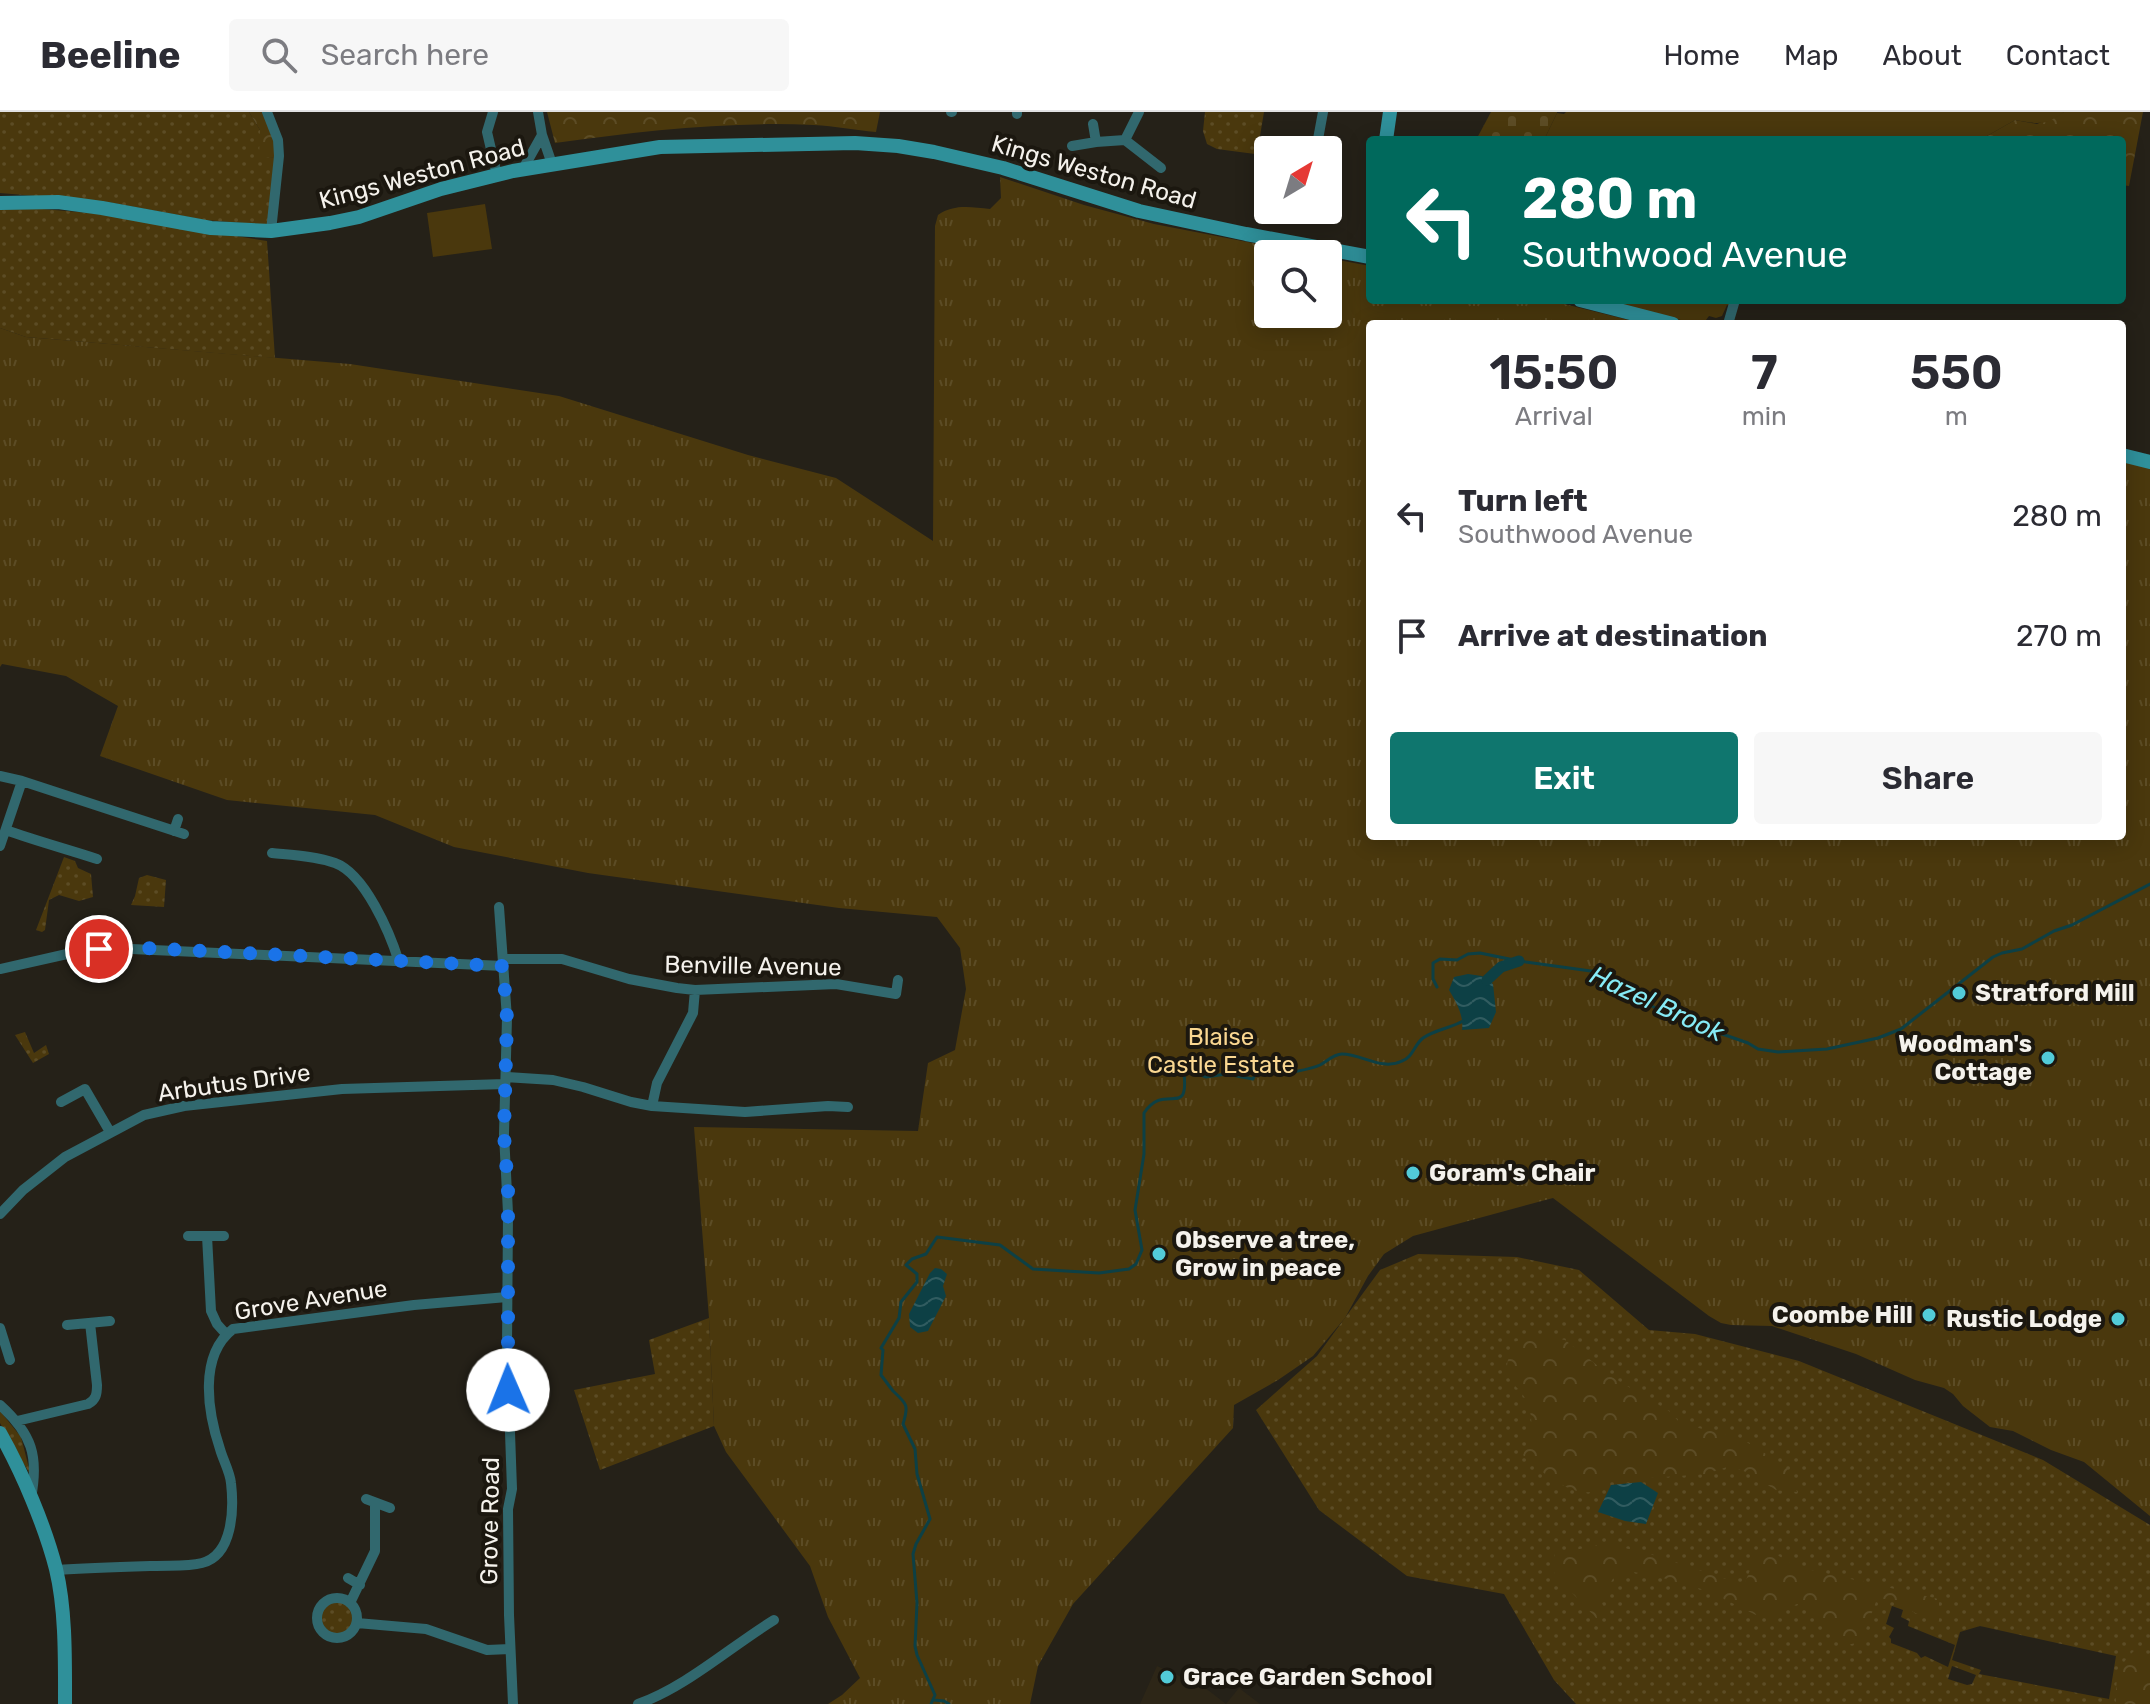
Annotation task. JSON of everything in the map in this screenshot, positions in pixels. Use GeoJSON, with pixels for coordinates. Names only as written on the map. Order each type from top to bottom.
{"type":"FeatureCollection","features":[{"type":"Feature","properties":{"kind":"main road"},"geometry":{"type":"LineString","coordinates":[[1387,136],[1390,112]]}},
{"type":"Feature","properties":{"kind":"main road","name":"Kings Weston Road"},"geometry":{"type":"LineString","coordinates":[[0,203],[58,202],[211,228],[271,231],[359,217],[441,189],[523,169],[660,147],[855,143],[934,152],[1003,168],[1139,211],[1246,234],[1366,252]]}},
{"type":"Feature","properties":{"kind":"main road"},"geometry":{"type":"LineString","coordinates":[[1596,304],[1658,320]]}},
{"type":"Feature","properties":{"kind":"main road"},"geometry":{"type":"LineString","coordinates":[[2126,456],[2150,462]]}},
{"type":"Feature","properties":{"kind":"main road"},"geometry":{"type":"LineString","coordinates":[[0,1433],[19,1469],[56,1570],[65,1704]]}},
{"type":"Feature","properties":{"kind":"street"},"geometry":{"type":"LineString","coordinates":[[267,112],[278,140],[279,156],[271,231]]}},
{"type":"Feature","properties":{"kind":"street"},"geometry":{"type":"LineString","coordinates":[[493,112],[487,132],[497,175]]}},
{"type":"Feature","properties":{"kind":"street"},"geometry":{"type":"LineString","coordinates":[[538,112],[552,164]]}},
{"type":"Feature","properties":{"kind":"street"},"geometry":{"type":"LineString","coordinates":[[1125,140],[1139,112]]}},
{"type":"Feature","properties":{"kind":"street"},"geometry":{"type":"LineString","coordinates":[[1319,136],[1323,112]]}},
{"type":"Feature","properties":{"kind":"street"},"geometry":{"type":"LineString","coordinates":[[1093,124],[1096,142]]}},
{"type":"Feature","properties":{"kind":"street"},"geometry":{"type":"LineString","coordinates":[[523,169],[542,135]]}},
{"type":"Feature","properties":{"kind":"street"},"geometry":{"type":"LineString","coordinates":[[1072,146],[1125,140],[1161,168]]}},
{"type":"Feature","properties":{"kind":"street"},"geometry":{"type":"LineString","coordinates":[[0,776],[179,833],[178,819]]}},
{"type":"Feature","properties":{"kind":"street"},"geometry":{"type":"LineString","coordinates":[[0,846],[22,781]]}},
{"type":"Feature","properties":{"kind":"street"},"geometry":{"type":"LineString","coordinates":[[6,830],[83,860],[97,859]]}},
{"type":"Feature","properties":{"kind":"street"},"geometry":{"type":"LineString","coordinates":[[272,853],[333,861],[350,872],[379,914],[399,962]]}},
{"type":"Feature","properties":{"kind":"street"},"geometry":{"type":"LineString","coordinates":[[294,869],[296,856]]}},
{"type":"Feature","properties":{"kind":"street","name":"Grove Road"},"geometry":{"type":"LineString","coordinates":[[499,907],[507,1018],[507,1297],[512,1489],[508,1509],[513,1704]]}},
{"type":"Feature","properties":{"kind":"street","name":"Benville Avenue"},"geometry":{"type":"LineString","coordinates":[[0,969],[110,948],[399,962],[503,963],[562,959],[663,987],[695,990],[836,984],[896,994],[898,980]]}},
{"type":"Feature","properties":{"kind":"street"},"geometry":{"type":"LineString","coordinates":[[652,1106],[660,1075],[693,1013],[695,990]]}},
{"type":"Feature","properties":{"kind":"street","name":"Arbutus Drive"},"geometry":{"type":"LineString","coordinates":[[0,1214],[23,1190],[65,1157],[144,1115],[184,1106],[342,1089],[553,1080],[652,1106],[745,1112],[844,1110]]}},
{"type":"Feature","properties":{"kind":"street"},"geometry":{"type":"LineString","coordinates":[[61,1102],[85,1089],[110,1132]]}},
{"type":"Feature","properties":{"kind":"street"},"geometry":{"type":"LineString","coordinates":[[188,1236],[224,1236]]}},
{"type":"Feature","properties":{"kind":"street"},"geometry":{"type":"LineString","coordinates":[[207,1236],[211,1311],[226,1334]]}},
{"type":"Feature","properties":{"kind":"street","name":"Grove Avenue"},"geometry":{"type":"LineString","coordinates":[[56,1570],[203,1563],[219,1550],[227,1538],[230,1521],[231,1481],[214,1429],[209,1384],[217,1348],[226,1334],[240,1327],[414,1305],[507,1297]]}},
{"type":"Feature","properties":{"kind":"street"},"geometry":{"type":"LineString","coordinates":[[67,1325],[110,1321]]}},
{"type":"Feature","properties":{"kind":"street"},"geometry":{"type":"LineString","coordinates":[[17,1421],[94,1400],[97,1385],[90,1323]]}},
{"type":"Feature","properties":{"kind":"street"},"geometry":{"type":"LineString","coordinates":[[0,1328],[10,1360]]}},
{"type":"Feature","properties":{"kind":"street"},"geometry":{"type":"LineString","coordinates":[[0,1405],[17,1421],[29,1441],[36,1467],[31,1500]]}},
{"type":"Feature","properties":{"kind":"street"},"geometry":{"type":"LineString","coordinates":[[350,1603],[375,1551],[371,1501],[390,1508]]}},
{"type":"Feature","properties":{"kind":"street"},"geometry":{"type":"LineString","coordinates":[[348,1578],[360,1585]]}},
{"type":"Feature","properties":{"kind":"street"},"geometry":{"type":"LineString","coordinates":[[337,1598],[350,1603],[356,1612],[357,1623],[350,1634],[337,1639],[320,1628],[317,1615],[324,1603],[337,1598]]}},
{"type":"Feature","properties":{"kind":"street"},"geometry":{"type":"LineString","coordinates":[[638,1704],[653,1699],[684,1680],[767,1622]]}},
{"type":"Feature","properties":{"kind":"street"},"geometry":{"type":"LineString","coordinates":[[357,1623],[426,1629],[487,1650],[510,1649]]}},
{"type":"Feature","properties":{"kind":"shaded area","name":"Grace Garden School"},"geometry":{"type":"Polygon","coordinates":[[[1157,1666],[1204,1687],[1226,1704],[1140,1704],[1157,1666]]]}},
{"type":"Feature","properties":{"kind":"shaded area","name":"Grace Garden School"},"geometry":{"type":"Polygon","coordinates":[[[1239,1688],[1260,1704],[1226,1704],[1239,1688]]]}},
{"type":"Feature","properties":{"kind":"green space"},"geometry":{"type":"Polygon","coordinates":[[[0,112],[249,112],[260,130],[260,156],[277,158],[267,225],[205,220],[108,202],[0,193],[0,112]]]}},
{"type":"Feature","properties":{"kind":"green space"},"geometry":{"type":"Polygon","coordinates":[[[249,112],[264,112],[276,142],[277,158],[259,157],[260,130],[249,112]]]}},
{"type":"Feature","properties":{"kind":"green space"},"geometry":{"type":"Polygon","coordinates":[[[547,112],[880,112],[876,132],[814,125],[749,124],[652,131],[555,143],[547,112]]]}},
{"type":"Feature","properties":{"kind":"green space"},"geometry":{"type":"Polygon","coordinates":[[[1205,112],[1264,112],[1260,136],[1254,136],[1254,154],[1217,149],[1207,144],[1203,131],[1205,112]]]}},
{"type":"Feature","properties":{"kind":"green space"},"geometry":{"type":"Polygon","coordinates":[[[1491,112],[1557,112],[1546,136],[1478,136],[1491,112]]]}},
{"type":"Feature","properties":{"kind":"green space"},"geometry":{"type":"Polygon","coordinates":[[[2064,112],[2143,112],[2129,186],[2126,186],[2126,136],[1987,136],[2015,120],[2037,124],[2064,112]]]}},
{"type":"Feature","properties":{"kind":"green space"},"geometry":{"type":"Polygon","coordinates":[[[2064,112],[2041,123],[2015,120],[1987,136],[1546,136],[1557,113],[2064,112]]]}},
{"type":"Feature","properties":{"kind":"green space","name":"Blaise Castle Estate"},"geometry":{"type":"Polygon","coordinates":[[[1000,177],[1154,224],[1254,243],[1254,328],[1342,328],[1342,261],[1366,265],[1366,304],[1564,304],[1629,320],[1366,320],[1366,840],[2126,840],[2126,461],[2150,468],[2150,1516],[2084,1462],[2013,1431],[1990,1427],[1944,1388],[1772,1326],[1721,1323],[1553,1198],[1413,1236],[1384,1254],[1345,1318],[1313,1356],[1234,1405],[1233,1428],[1073,1604],[1038,1666],[1030,1704],[828,1704],[860,1678],[828,1617],[810,1566],[726,1452],[714,1426],[694,1127],[918,1131],[928,1063],[955,1050],[966,989],[960,948],[937,917],[839,908],[588,873],[454,847],[375,815],[227,800],[100,756],[118,706],[66,676],[2,664],[0,667],[0,328],[26,337],[350,364],[559,396],[748,455],[836,478],[933,541],[935,226],[938,215],[950,209],[990,209],[1001,198],[1000,177]]]}},
{"type":"Feature","properties":{"kind":"green space"},"geometry":{"type":"Polygon","coordinates":[[[485,204],[492,249],[433,257],[427,213],[485,204]]]}},
{"type":"Feature","properties":{"kind":"green space"},"geometry":{"type":"Polygon","coordinates":[[[31,208],[101,214],[267,241],[275,358],[26,337],[0,328],[0,209],[31,208]]]}},
{"type":"Feature","properties":{"kind":"green space"},"geometry":{"type":"Polygon","coordinates":[[[1618,304],[1729,304],[1722,316],[1716,318],[1680,320],[1618,304]]]}},
{"type":"Feature","properties":{"kind":"green space"},"geometry":{"type":"Polygon","coordinates":[[[64,857],[75,861],[78,868],[91,874],[93,897],[79,901],[59,895],[49,900],[45,930],[36,930],[64,857]]]}},
{"type":"Feature","properties":{"kind":"green space"},"geometry":{"type":"Polygon","coordinates":[[[147,875],[166,880],[164,907],[131,905],[139,878],[147,875]]]}},
{"type":"Feature","properties":{"kind":"green space"},"geometry":{"type":"Polygon","coordinates":[[[25,1032],[34,1053],[46,1045],[49,1054],[33,1063],[15,1035],[25,1032]]]}},
{"type":"Feature","properties":{"kind":"green space"},"geometry":{"type":"Polygon","coordinates":[[[1418,1254],[1517,1257],[1579,1270],[1649,1330],[1695,1334],[1799,1361],[2043,1460],[2150,1525],[2150,1704],[1576,1704],[1554,1680],[1504,1594],[1407,1576],[1319,1510],[1256,1410],[1317,1356],[1380,1270],[1418,1254]],[[1892,1606],[1886,1624],[1894,1628],[1889,1637],[1891,1643],[1948,1667],[1955,1645],[1908,1626],[1909,1621],[1901,1617],[1903,1610],[1892,1606]],[[1980,1626],[1960,1632],[1952,1660],[1981,1670],[1979,1674],[2109,1699],[2116,1656],[1980,1626]],[[1952,1666],[1948,1679],[1967,1685],[1972,1684],[1976,1675],[1952,1666]]]}},
{"type":"Feature","properties":{"kind":"green space"},"geometry":{"type":"Polygon","coordinates":[[[709,1318],[714,1426],[600,1470],[574,1390],[655,1374],[649,1340],[709,1318]]]}},
{"type":"Feature","properties":{"kind":"green space"},"geometry":{"type":"Polygon","coordinates":[[[1536,1335],[1565,1340],[1612,1377],[1669,1411],[1681,1424],[1738,1437],[1763,1452],[1788,1469],[1797,1492],[1776,1490],[1730,1466],[1706,1474],[1608,1481],[1597,1492],[1579,1492],[1556,1481],[1523,1455],[1531,1417],[1526,1400],[1508,1376],[1514,1342],[1536,1335]]]}},
{"type":"Feature","properties":{"kind":"green space"},"geometry":{"type":"Polygon","coordinates":[[[0,1411],[21,1437],[31,1476],[0,1423],[0,1411]]]}},
{"type":"Feature","properties":{"kind":"green space"},"geometry":{"type":"Polygon","coordinates":[[[1604,1544],[1644,1552],[1744,1585],[1760,1545],[1798,1567],[1939,1599],[1939,1621],[1915,1613],[1892,1599],[1877,1599],[1861,1642],[1842,1646],[1811,1606],[1797,1604],[1774,1614],[1756,1615],[1708,1591],[1634,1572],[1614,1577],[1600,1600],[1607,1613],[1599,1621],[1556,1576],[1551,1566],[1555,1554],[1604,1544]]]}},
{"type":"Feature","properties":{"kind":"green space"},"geometry":{"type":"Polygon","coordinates":[[[337,1602],[348,1607],[353,1618],[348,1629],[337,1634],[326,1629],[321,1618],[326,1607],[337,1602]]]}},
{"type":"Feature","properties":{"kind":"green space"},"geometry":{"type":"Polygon","coordinates":[[[2135,1650],[2150,1658],[2150,1704],[2116,1704],[2118,1674],[2135,1650]]]}},
{"type":"Feature","properties":{"kind":"water"},"geometry":{"type":"Polygon","coordinates":[[[1468,974],[1482,976],[1493,984],[1496,1012],[1489,1028],[1462,1030],[1461,1014],[1449,990],[1454,977],[1468,974]]]}},
{"type":"Feature","properties":{"kind":"water"},"geometry":{"type":"Polygon","coordinates":[[[935,1268],[947,1274],[943,1286],[946,1296],[928,1331],[918,1333],[910,1327],[909,1314],[935,1268]]]}},
{"type":"Feature","properties":{"kind":"water"},"geometry":{"type":"Polygon","coordinates":[[[1641,1482],[1658,1493],[1646,1524],[1598,1512],[1611,1485],[1641,1482]]]}},
{"type":"Feature","properties":{"kind":"waterway","name":"Hazel Brook"},"geometry":{"type":"LineString","coordinates":[[1437,987],[1433,979],[1433,963],[1440,959],[1457,960],[1468,954],[1480,953],[1598,972],[1621,983],[1668,1015],[1758,1049],[1778,1052],[1827,1049],[1878,1038],[1901,1029],[1993,957],[2022,949],[2150,884]]}},
{"type":"Feature","properties":{"kind":"waterway"},"geometry":{"type":"LineString","coordinates":[[1487,980],[1501,967],[1519,961]]}},
{"type":"Feature","properties":{"kind":"waterway","name":"Hazel Brook"},"geometry":{"type":"LineString","coordinates":[[931,1704],[935,1695],[915,1646],[917,1603],[913,1554],[930,1519],[917,1474],[915,1449],[903,1424],[906,1405],[881,1375],[881,1348],[899,1318],[901,1302],[917,1282],[917,1274],[906,1265],[926,1254],[937,1237],[1000,1245],[1033,1269],[1099,1273],[1129,1269],[1136,1264],[1142,1250],[1135,1210],[1144,1154],[1144,1113],[1160,1100],[1183,1095],[1184,1073],[1192,1071],[1206,1077],[1226,1074],[1253,1079],[1258,1068],[1271,1068],[1284,1074],[1316,1067],[1342,1054],[1394,1064],[1409,1057],[1427,1035],[1463,1021]]}},
{"type":"Feature","properties":{"kind":"waterway"},"geometry":{"type":"LineString","coordinates":[[934,1700],[949,1704]]}},
{"type":"Feature","properties":{"kind":"place","name":"Stratford Mill"},"geometry":{"type":"Point","coordinates":[1959,993]}},
{"type":"Feature","properties":{"kind":"place","name":"Woodman's Cottage"},"geometry":{"type":"Point","coordinates":[2048,1058]}},
{"type":"Feature","properties":{"kind":"place","name":"Goram's Chair"},"geometry":{"type":"Point","coordinates":[1413,1173]}},
{"type":"Feature","properties":{"kind":"place","name":"Observe a tree, Grow in peace"},"geometry":{"type":"Point","coordinates":[1159,1254]}},
{"type":"Feature","properties":{"kind":"place","name":"Coombe Hill"},"geometry":{"type":"Point","coordinates":[1929,1315]}},
{"type":"Feature","properties":{"kind":"place","name":"Rustic Lodge"},"geometry":{"type":"Point","coordinates":[2118,1319]}},
{"type":"Feature","properties":{"kind":"place","name":"Grace Garden School"},"geometry":{"type":"Point","coordinates":[1167,1677]}},
{"type":"Feature","properties":{"kind":"route"},"geometry":{"type":"LineString","coordinates":[[99,949],[143,948],[503,966],[507,1018],[504,1134],[508,1190],[508,1390]]}}]}
